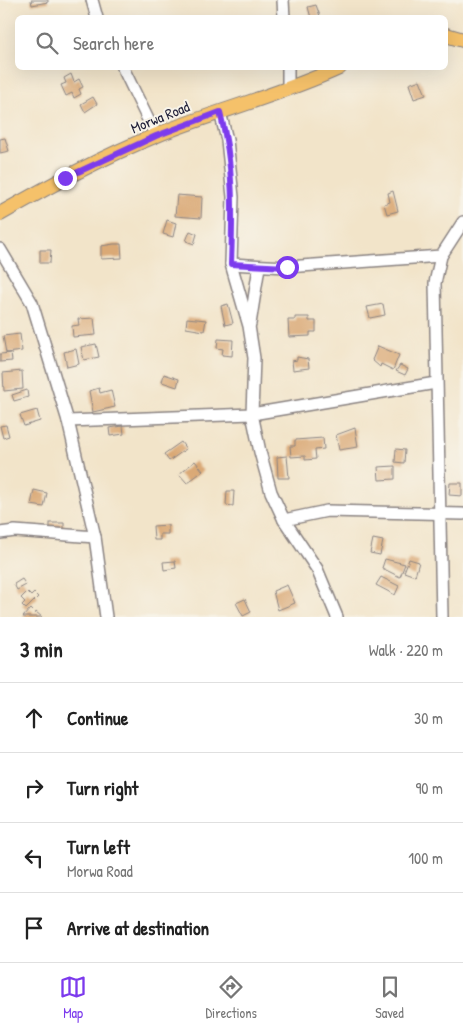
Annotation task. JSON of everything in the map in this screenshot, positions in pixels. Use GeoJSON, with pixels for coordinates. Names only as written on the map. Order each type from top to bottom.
{"type":"FeatureCollection","features":[{"type":"Feature","properties":{"kind":"main road"},"geometry":{"type":"LineString","coordinates":[[448,36],[463,40]]}},
{"type":"Feature","properties":{"kind":"main road","name":"Morwa Road"},"geometry":{"type":"LineString","coordinates":[[0,214],[77,172],[156,136],[288,89],[335,70]]}},
{"type":"Feature","properties":{"kind":"street"},"geometry":{"type":"LineString","coordinates":[[92,0],[96,15]]}},
{"type":"Feature","properties":{"kind":"street"},"geometry":{"type":"LineString","coordinates":[[283,0],[284,15]]}},
{"type":"Feature","properties":{"kind":"street"},"geometry":{"type":"LineString","coordinates":[[124,70],[156,136]]}},
{"type":"Feature","properties":{"kind":"street"},"geometry":{"type":"LineString","coordinates":[[288,70],[288,89]]}},
{"type":"Feature","properties":{"kind":"street"},"geometry":{"type":"LineString","coordinates":[[220,112],[228,147],[233,198],[231,264],[249,326],[254,358],[252,414],[271,492],[284,520],[317,570],[337,617]]}},
{"type":"Feature","properties":{"kind":"street"},"geometry":{"type":"LineString","coordinates":[[442,617],[435,283],[441,256],[463,222]]}},
{"type":"Feature","properties":{"kind":"street"},"geometry":{"type":"LineString","coordinates":[[0,249],[32,303],[68,421],[95,537],[106,617]]}},
{"type":"Feature","properties":{"kind":"street"},"geometry":{"type":"LineString","coordinates":[[231,264],[287,267],[441,256]]}},
{"type":"Feature","properties":{"kind":"street"},"geometry":{"type":"LineString","coordinates":[[249,326],[259,267]]}},
{"type":"Feature","properties":{"kind":"street"},"geometry":{"type":"LineString","coordinates":[[68,421],[252,414],[436,383]]}},
{"type":"Feature","properties":{"kind":"street"},"geometry":{"type":"LineString","coordinates":[[284,520],[327,511],[368,510],[440,515],[463,514]]}},
{"type":"Feature","properties":{"kind":"street"},"geometry":{"type":"LineString","coordinates":[[0,533],[24,532],[95,537]]}},
{"type":"Feature","properties":{"kind":"building"},"geometry":{"type":"Polygon","coordinates":[[[31,0],[48,0],[48,2],[32,5],[31,0]]]}},
{"type":"Feature","properties":{"kind":"building"},"geometry":{"type":"Polygon","coordinates":[[[316,5],[320,15],[310,15],[308,7],[316,5]]]}},
{"type":"Feature","properties":{"kind":"building"},"geometry":{"type":"Polygon","coordinates":[[[71,74],[74,82],[79,79],[83,87],[79,89],[81,94],[74,98],[72,93],[66,96],[61,85],[66,83],[64,78],[71,74]]]}},
{"type":"Feature","properties":{"kind":"building"},"geometry":{"type":"Polygon","coordinates":[[[420,80],[426,95],[414,99],[409,84],[420,80]]]}},
{"type":"Feature","properties":{"kind":"building"},"geometry":{"type":"Polygon","coordinates":[[[93,97],[97,104],[85,112],[81,104],[93,97]]]}},
{"type":"Feature","properties":{"kind":"building"},"geometry":{"type":"Polygon","coordinates":[[[5,138],[9,151],[0,153],[0,139],[5,138]]]}},
{"type":"Feature","properties":{"kind":"building"},"geometry":{"type":"Polygon","coordinates":[[[393,191],[398,211],[387,214],[384,204],[390,202],[388,193],[393,191]]]}},
{"type":"Feature","properties":{"kind":"building"},"geometry":{"type":"Polygon","coordinates":[[[177,195],[202,197],[201,218],[175,216],[177,195]]]}},
{"type":"Feature","properties":{"kind":"building"},"geometry":{"type":"Polygon","coordinates":[[[167,220],[176,223],[173,237],[163,234],[167,220]]]}},
{"type":"Feature","properties":{"kind":"building"},"geometry":{"type":"Polygon","coordinates":[[[190,231],[197,234],[194,244],[186,241],[190,231]]]}},
{"type":"Feature","properties":{"kind":"building"},"geometry":{"type":"Polygon","coordinates":[[[121,244],[122,258],[101,259],[101,246],[121,244]]]}},
{"type":"Feature","properties":{"kind":"building"},"geometry":{"type":"Polygon","coordinates":[[[40,250],[51,250],[50,263],[40,263],[40,250]]]}},
{"type":"Feature","properties":{"kind":"building"},"geometry":{"type":"Polygon","coordinates":[[[228,304],[233,323],[225,325],[221,306],[228,304]]]}},
{"type":"Feature","properties":{"kind":"building"},"geometry":{"type":"Polygon","coordinates":[[[383,304],[385,315],[370,318],[367,307],[383,304]]]}},
{"type":"Feature","properties":{"kind":"building"},"geometry":{"type":"Polygon","coordinates":[[[295,317],[309,317],[309,321],[316,321],[316,332],[310,332],[310,336],[289,337],[288,320],[295,320],[295,317]]]}},
{"type":"Feature","properties":{"kind":"building"},"geometry":{"type":"Polygon","coordinates":[[[94,318],[96,335],[73,337],[72,326],[79,325],[78,319],[94,318]]]}},
{"type":"Feature","properties":{"kind":"building"},"geometry":{"type":"Polygon","coordinates":[[[187,318],[206,320],[204,331],[186,328],[187,318]]]}},
{"type":"Feature","properties":{"kind":"building"},"geometry":{"type":"Polygon","coordinates":[[[20,334],[22,351],[6,353],[3,336],[20,334]]]}},
{"type":"Feature","properties":{"kind":"building"},"geometry":{"type":"Polygon","coordinates":[[[218,339],[233,340],[232,356],[222,355],[223,349],[217,348],[218,339]]]}},
{"type":"Feature","properties":{"kind":"building"},"geometry":{"type":"Polygon","coordinates":[[[96,344],[99,357],[84,360],[81,347],[96,344]]]}},
{"type":"Feature","properties":{"kind":"building"},"geometry":{"type":"Polygon","coordinates":[[[378,346],[399,355],[393,370],[381,364],[380,367],[372,360],[378,346]]]}},
{"type":"Feature","properties":{"kind":"building"},"geometry":{"type":"Polygon","coordinates":[[[76,349],[79,364],[67,367],[64,352],[76,349]]]}},
{"type":"Feature","properties":{"kind":"building"},"geometry":{"type":"Polygon","coordinates":[[[11,353],[12,361],[0,362],[0,354],[11,353]]]}},
{"type":"Feature","properties":{"kind":"building"},"geometry":{"type":"Polygon","coordinates":[[[297,357],[308,359],[309,368],[293,370],[292,361],[297,360],[297,357]]]}},
{"type":"Feature","properties":{"kind":"building"},"geometry":{"type":"Polygon","coordinates":[[[400,365],[408,369],[405,375],[396,371],[400,365]]]}},
{"type":"Feature","properties":{"kind":"building"},"geometry":{"type":"Polygon","coordinates":[[[22,371],[23,389],[4,391],[3,373],[22,371]]]}},
{"type":"Feature","properties":{"kind":"building"},"geometry":{"type":"Polygon","coordinates":[[[164,374],[179,379],[177,387],[162,382],[164,374]]]}},
{"type":"Feature","properties":{"kind":"building"},"geometry":{"type":"Polygon","coordinates":[[[99,388],[100,393],[111,390],[115,407],[93,412],[89,391],[99,388]]]}},
{"type":"Feature","properties":{"kind":"building"},"geometry":{"type":"Polygon","coordinates":[[[27,390],[28,397],[14,401],[12,395],[27,390]]]}},
{"type":"Feature","properties":{"kind":"building"},"geometry":{"type":"Polygon","coordinates":[[[37,410],[40,421],[24,426],[20,415],[37,410]]]}},
{"type":"Feature","properties":{"kind":"building"},"geometry":{"type":"Polygon","coordinates":[[[6,425],[9,436],[3,438],[0,426],[6,425]]]}},
{"type":"Feature","properties":{"kind":"building"},"geometry":{"type":"Polygon","coordinates":[[[123,426],[124,434],[110,436],[109,428],[123,426]]]}},
{"type":"Feature","properties":{"kind":"building"},"geometry":{"type":"Polygon","coordinates":[[[355,428],[358,447],[339,450],[336,435],[355,428]]]}},
{"type":"Feature","properties":{"kind":"building"},"geometry":{"type":"Polygon","coordinates":[[[323,438],[324,449],[315,450],[316,459],[305,460],[305,456],[291,457],[290,446],[295,446],[295,440],[323,438]]]}},
{"type":"Feature","properties":{"kind":"building"},"geometry":{"type":"Polygon","coordinates":[[[181,442],[186,449],[169,461],[164,454],[181,442]]]}},
{"type":"Feature","properties":{"kind":"building"},"geometry":{"type":"Polygon","coordinates":[[[396,449],[405,450],[404,463],[395,462],[396,449]]]}},
{"type":"Feature","properties":{"kind":"building"},"geometry":{"type":"Polygon","coordinates":[[[287,456],[289,478],[278,478],[277,457],[287,456]]]}},
{"type":"Feature","properties":{"kind":"building"},"geometry":{"type":"Polygon","coordinates":[[[195,461],[203,471],[187,483],[179,474],[195,461]]]}},
{"type":"Feature","properties":{"kind":"building"},"geometry":{"type":"Polygon","coordinates":[[[395,466],[395,479],[379,480],[378,467],[395,466]]]}},
{"type":"Feature","properties":{"kind":"building"},"geometry":{"type":"Polygon","coordinates":[[[450,483],[462,483],[462,496],[449,495],[450,483]]]}},
{"type":"Feature","properties":{"kind":"building"},"geometry":{"type":"Polygon","coordinates":[[[34,490],[47,493],[44,507],[31,505],[34,490]]]}},
{"type":"Feature","properties":{"kind":"building"},"geometry":{"type":"Polygon","coordinates":[[[227,491],[234,491],[233,506],[226,505],[227,491]]]}},
{"type":"Feature","properties":{"kind":"building"},"geometry":{"type":"Polygon","coordinates":[[[50,523],[64,523],[64,532],[50,532],[50,523]]]}},
{"type":"Feature","properties":{"kind":"building"},"geometry":{"type":"Polygon","coordinates":[[[168,525],[168,534],[160,534],[160,540],[154,540],[153,526],[168,525]]]}},
{"type":"Feature","properties":{"kind":"building"},"geometry":{"type":"Polygon","coordinates":[[[373,539],[383,541],[380,555],[370,553],[373,539]]]}},
{"type":"Feature","properties":{"kind":"building"},"geometry":{"type":"Polygon","coordinates":[[[385,559],[405,564],[400,577],[382,568],[385,559]]]}},
{"type":"Feature","properties":{"kind":"building"},"geometry":{"type":"Polygon","coordinates":[[[409,559],[419,562],[415,576],[404,572],[409,559]]]}},
{"type":"Feature","properties":{"kind":"building"},"geometry":{"type":"Polygon","coordinates":[[[175,561],[176,568],[164,570],[163,562],[175,561]]]}},
{"type":"Feature","properties":{"kind":"building"},"geometry":{"type":"Polygon","coordinates":[[[381,577],[399,586],[395,595],[376,585],[381,577]]]}},
{"type":"Feature","properties":{"kind":"building"},"geometry":{"type":"Polygon","coordinates":[[[22,579],[26,585],[17,590],[14,584],[22,579]]]}},
{"type":"Feature","properties":{"kind":"building"},"geometry":{"type":"Polygon","coordinates":[[[287,585],[295,603],[278,610],[273,591],[287,585]]]}},
{"type":"Feature","properties":{"kind":"building"},"geometry":{"type":"Polygon","coordinates":[[[27,592],[31,596],[34,593],[38,597],[26,609],[22,605],[25,602],[21,598],[27,592]]]}},
{"type":"Feature","properties":{"kind":"building"},"geometry":{"type":"Polygon","coordinates":[[[245,599],[251,612],[243,616],[236,603],[245,599]]]}},
{"type":"Feature","properties":{"kind":"building"},"geometry":{"type":"Polygon","coordinates":[[[30,609],[35,614],[36,612],[42,617],[23,617],[30,609]]]}},
{"type":"Feature","properties":{"kind":"route"},"geometry":{"type":"LineString","coordinates":[[65,178],[156,136],[220,112],[227,140],[233,198],[231,264],[287,267]]}}]}
